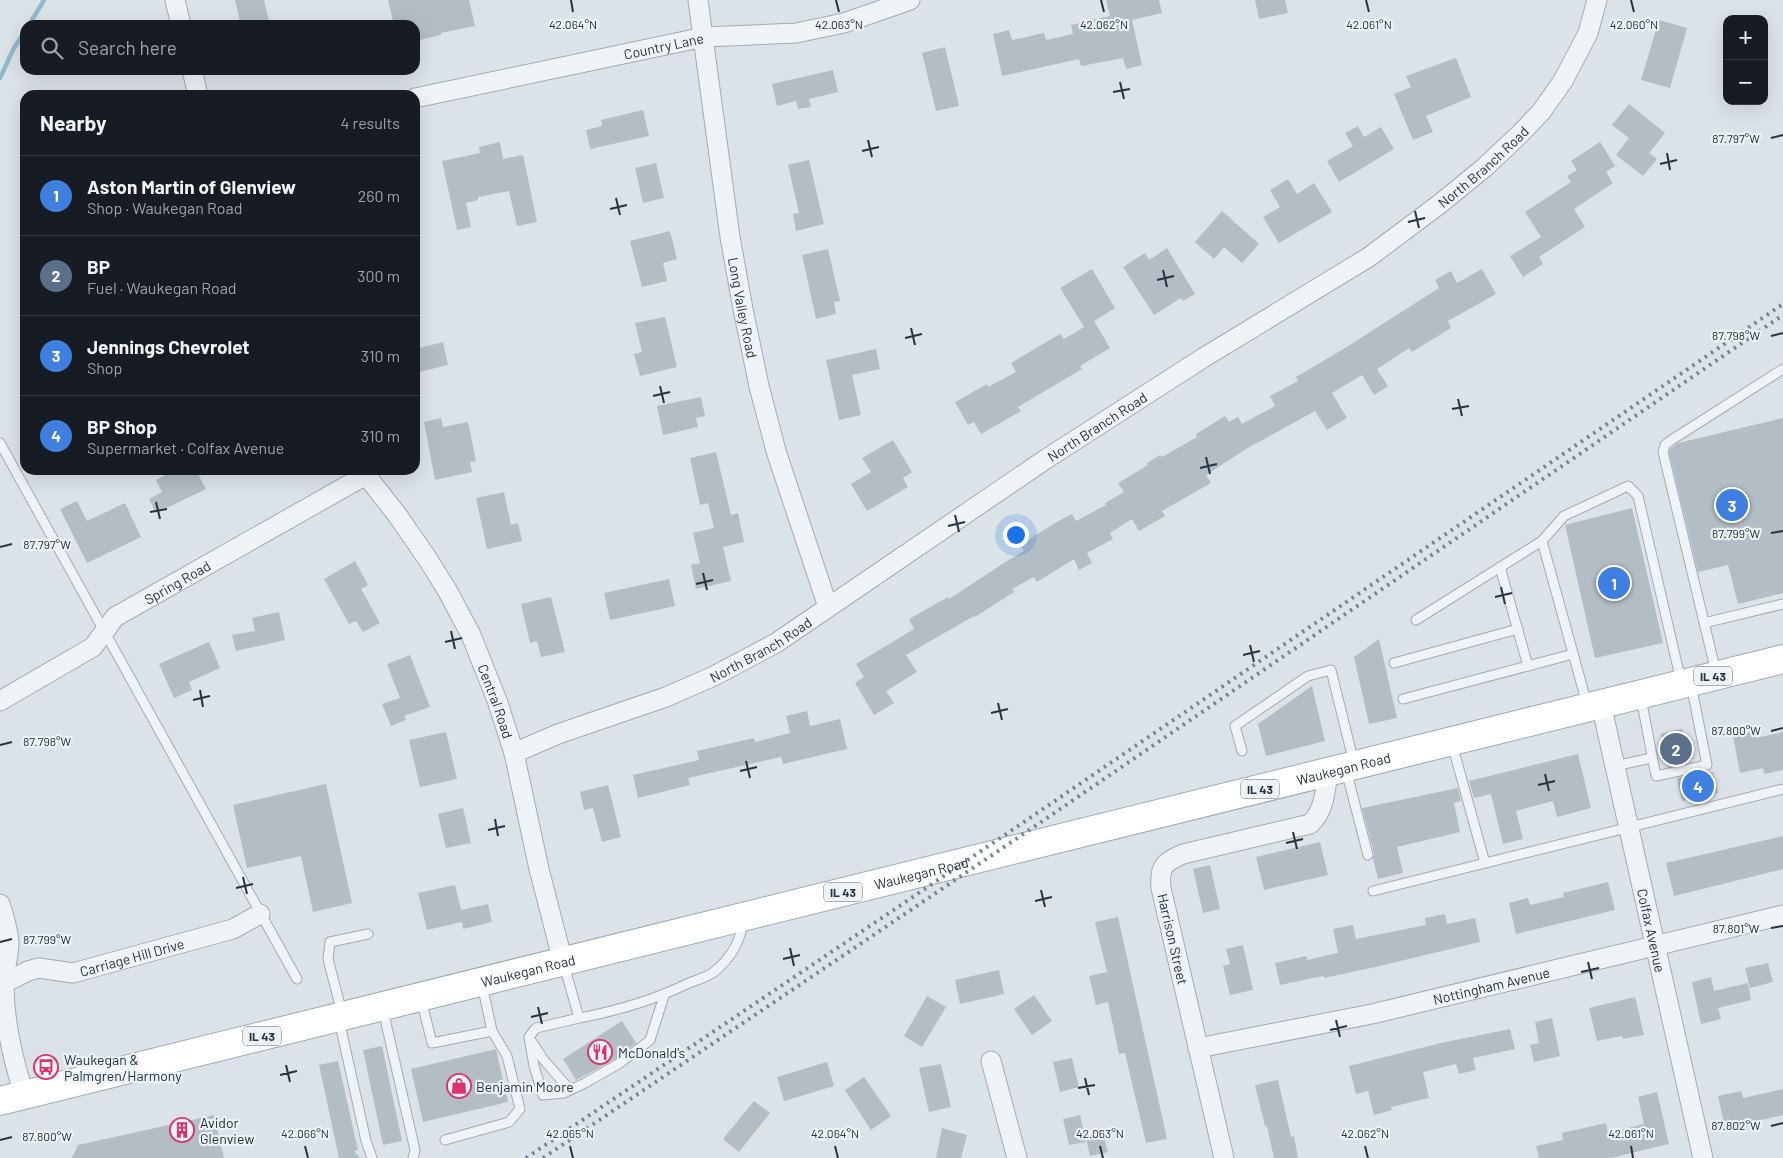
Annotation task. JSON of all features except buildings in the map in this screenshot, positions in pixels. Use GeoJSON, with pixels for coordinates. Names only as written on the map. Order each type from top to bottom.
{"type":"FeatureCollection","features":[{"type":"Feature","properties":{"kind":"main road","name":"Waukegan Road"},"geometry":{"type":"LineString","coordinates":[[12,1098],[1783,659]]}},
{"type":"Feature","properties":{"kind":"street"},"geometry":{"type":"LineString","coordinates":[[175,0],[180,20]]}},
{"type":"Feature","properties":{"kind":"street","name":"Long Valley Road"},"geometry":{"type":"LineString","coordinates":[[698,0],[730,238],[757,376],[776,451],[828,608]]}},
{"type":"Feature","properties":{"kind":"street","name":"Country Lane"},"geometry":{"type":"LineString","coordinates":[[420,97],[704,37],[796,33],[844,23],[910,0]]}},
{"type":"Feature","properties":{"kind":"street","name":"North Branch Road"},"geometry":{"type":"LineString","coordinates":[[514,752],[558,734],[666,697],[714,676],[776,643],[1046,459],[1203,358],[1369,257],[1441,203],[1492,161],[1541,112],[1563,81],[1588,33],[1597,0]]}},
{"type":"Feature","properties":{"kind":"street"},"geometry":{"type":"LineString","coordinates":[[193,75],[197,90]]}},
{"type":"Feature","properties":{"kind":"street","name":"Spring Road"},"geometry":{"type":"LineString","coordinates":[[0,701],[93,647],[115,617],[359,475]]}},
{"type":"Feature","properties":{"kind":"street","name":"Central Road"},"geometry":{"type":"LineString","coordinates":[[366,475],[427,558],[471,635],[495,694],[514,752],[539,869],[563,962]]}},
{"type":"Feature","properties":{"kind":"street","name":"Colfax Avenue"},"geometry":{"type":"LineString","coordinates":[[1594,705],[1614,766],[1703,1158]]}},
{"type":"Feature","properties":{"kind":"street","name":"Harrison Street"},"geometry":{"type":"LineString","coordinates":[[1223,1158],[1161,888],[1160,876],[1164,866],[1172,858],[1183,854],[1310,824],[1321,810],[1342,768]]}},
{"type":"Feature","properties":{"kind":"street"},"geometry":{"type":"LineString","coordinates":[[0,904],[9,942],[2,984],[14,1058],[12,1098]]}},
{"type":"Feature","properties":{"kind":"street","name":"Carriage Hill Drive"},"geometry":{"type":"LineString","coordinates":[[2,984],[28,971],[39,968],[73,973],[233,929],[260,914]]}},
{"type":"Feature","properties":{"kind":"street","name":"Nottingham Avenue"},"geometry":{"type":"LineString","coordinates":[[1198,1048],[1372,1014],[1783,915]]}},
{"type":"Feature","properties":{"kind":"street"},"geometry":{"type":"LineString","coordinates":[[991,1061],[1017,1158]]}},
{"type":"Feature","properties":{"kind":"lane"},"geometry":{"type":"LineString","coordinates":[[1717,675],[1663,452],[1665,445],[1783,369]]}},
{"type":"Feature","properties":{"kind":"lane"},"geometry":{"type":"LineString","coordinates":[[0,443],[297,979]]}},
{"type":"Feature","properties":{"kind":"lane"},"geometry":{"type":"LineString","coordinates":[[1416,620],[1542,541],[1564,516],[1628,486],[1638,496],[1707,765],[1656,776],[1640,694]]}},
{"type":"Feature","properties":{"kind":"lane"},"geometry":{"type":"LineString","coordinates":[[1542,541],[1573,654],[1594,705]]}},
{"type":"Feature","properties":{"kind":"lane"},"geometry":{"type":"LineString","coordinates":[[1500,567],[1528,666]]}},
{"type":"Feature","properties":{"kind":"lane"},"geometry":{"type":"LineString","coordinates":[[1704,623],[1783,604]]}},
{"type":"Feature","properties":{"kind":"lane"},"geometry":{"type":"LineString","coordinates":[[1394,663],[1518,629]]}},
{"type":"Feature","properties":{"kind":"lane"},"geometry":{"type":"LineString","coordinates":[[1403,699],[1573,654]]}},
{"type":"Feature","properties":{"kind":"lane"},"geometry":{"type":"LineString","coordinates":[[1242,750],[1235,726],[1308,676],[1331,670],[1342,768],[1368,855]]}},
{"type":"Feature","properties":{"kind":"lane"},"geometry":{"type":"LineString","coordinates":[[1451,741],[1485,863]]}},
{"type":"Feature","properties":{"kind":"lane"},"geometry":{"type":"LineString","coordinates":[[1614,766],[1652,758]]}},
{"type":"Feature","properties":{"kind":"lane"},"geometry":{"type":"LineString","coordinates":[[1373,891],[1783,790]]}},
{"type":"Feature","properties":{"kind":"lane"},"geometry":{"type":"LineString","coordinates":[[664,996],[650,1040],[620,1063],[570,1090],[564,1093],[543,1095],[534,1066],[529,1037],[536,1028],[606,1013],[664,996],[713,972],[732,953],[742,934],[744,917]]}},
{"type":"Feature","properties":{"kind":"lane"},"geometry":{"type":"LineString","coordinates":[[368,934],[330,942],[328,959],[366,1141],[372,1158]]}},
{"type":"Feature","properties":{"kind":"lane"},"geometry":{"type":"LineString","coordinates":[[563,962],[579,1018]]}},
{"type":"Feature","properties":{"kind":"lane"},"geometry":{"type":"LineString","coordinates":[[445,1140],[509,1122],[520,1109],[507,1056],[492,1031],[482,982]]}},
{"type":"Feature","properties":{"kind":"lane"},"geometry":{"type":"LineString","coordinates":[[420,997],[432,1043],[492,1031]]}},
{"type":"Feature","properties":{"kind":"lane"},"geometry":{"type":"LineString","coordinates":[[382,1006],[415,1150],[413,1158]]}},
{"type":"Feature","properties":{"kind":"lane"},"geometry":{"type":"LineString","coordinates":[[529,1037],[543,1059],[570,1090]]}},
{"type":"Feature","properties":{"kind":"waterway"},"geometry":{"type":"LineString","coordinates":[[32,20],[44,0]]}},
{"type":"Feature","properties":{"kind":"waterway"},"geometry":{"type":"LineString","coordinates":[[0,78],[20,39]]}},
{"type":"Feature","properties":{"kind":"railway"},"geometry":{"type":"LineString","coordinates":[[526,1158],[1021,824],[1783,304]]}},
{"type":"Feature","properties":{"kind":"railway"},"geometry":{"type":"LineString","coordinates":[[543,1158],[1047,818],[1783,315]]}},
{"type":"Feature","properties":{"kind":"place","name":"Jennings Chevrolet"},"geometry":{"type":"Point","coordinates":[1732,505]}},
{"type":"Feature","properties":{"kind":"place","name":"Aston Martin of Glenview"},"geometry":{"type":"Point","coordinates":[1614,583]}},
{"type":"Feature","properties":{"kind":"place","name":"BP"},"geometry":{"type":"Point","coordinates":[1676,749]}},
{"type":"Feature","properties":{"kind":"place","name":"BP Shop"},"geometry":{"type":"Point","coordinates":[1698,786]}},
{"type":"Feature","properties":{"kind":"place","name":"McDonald's"},"geometry":{"type":"Point","coordinates":[600,1052]}},
{"type":"Feature","properties":{"kind":"place","name":"Waukegan & Palmgren/Harmony"},"geometry":{"type":"Point","coordinates":[46,1067]}},
{"type":"Feature","properties":{"kind":"place","name":"Benjamin Moore"},"geometry":{"type":"Point","coordinates":[459,1086]}},
{"type":"Feature","properties":{"kind":"place","name":"Avidor Glenview"},"geometry":{"type":"Point","coordinates":[182,1130]}}]}
